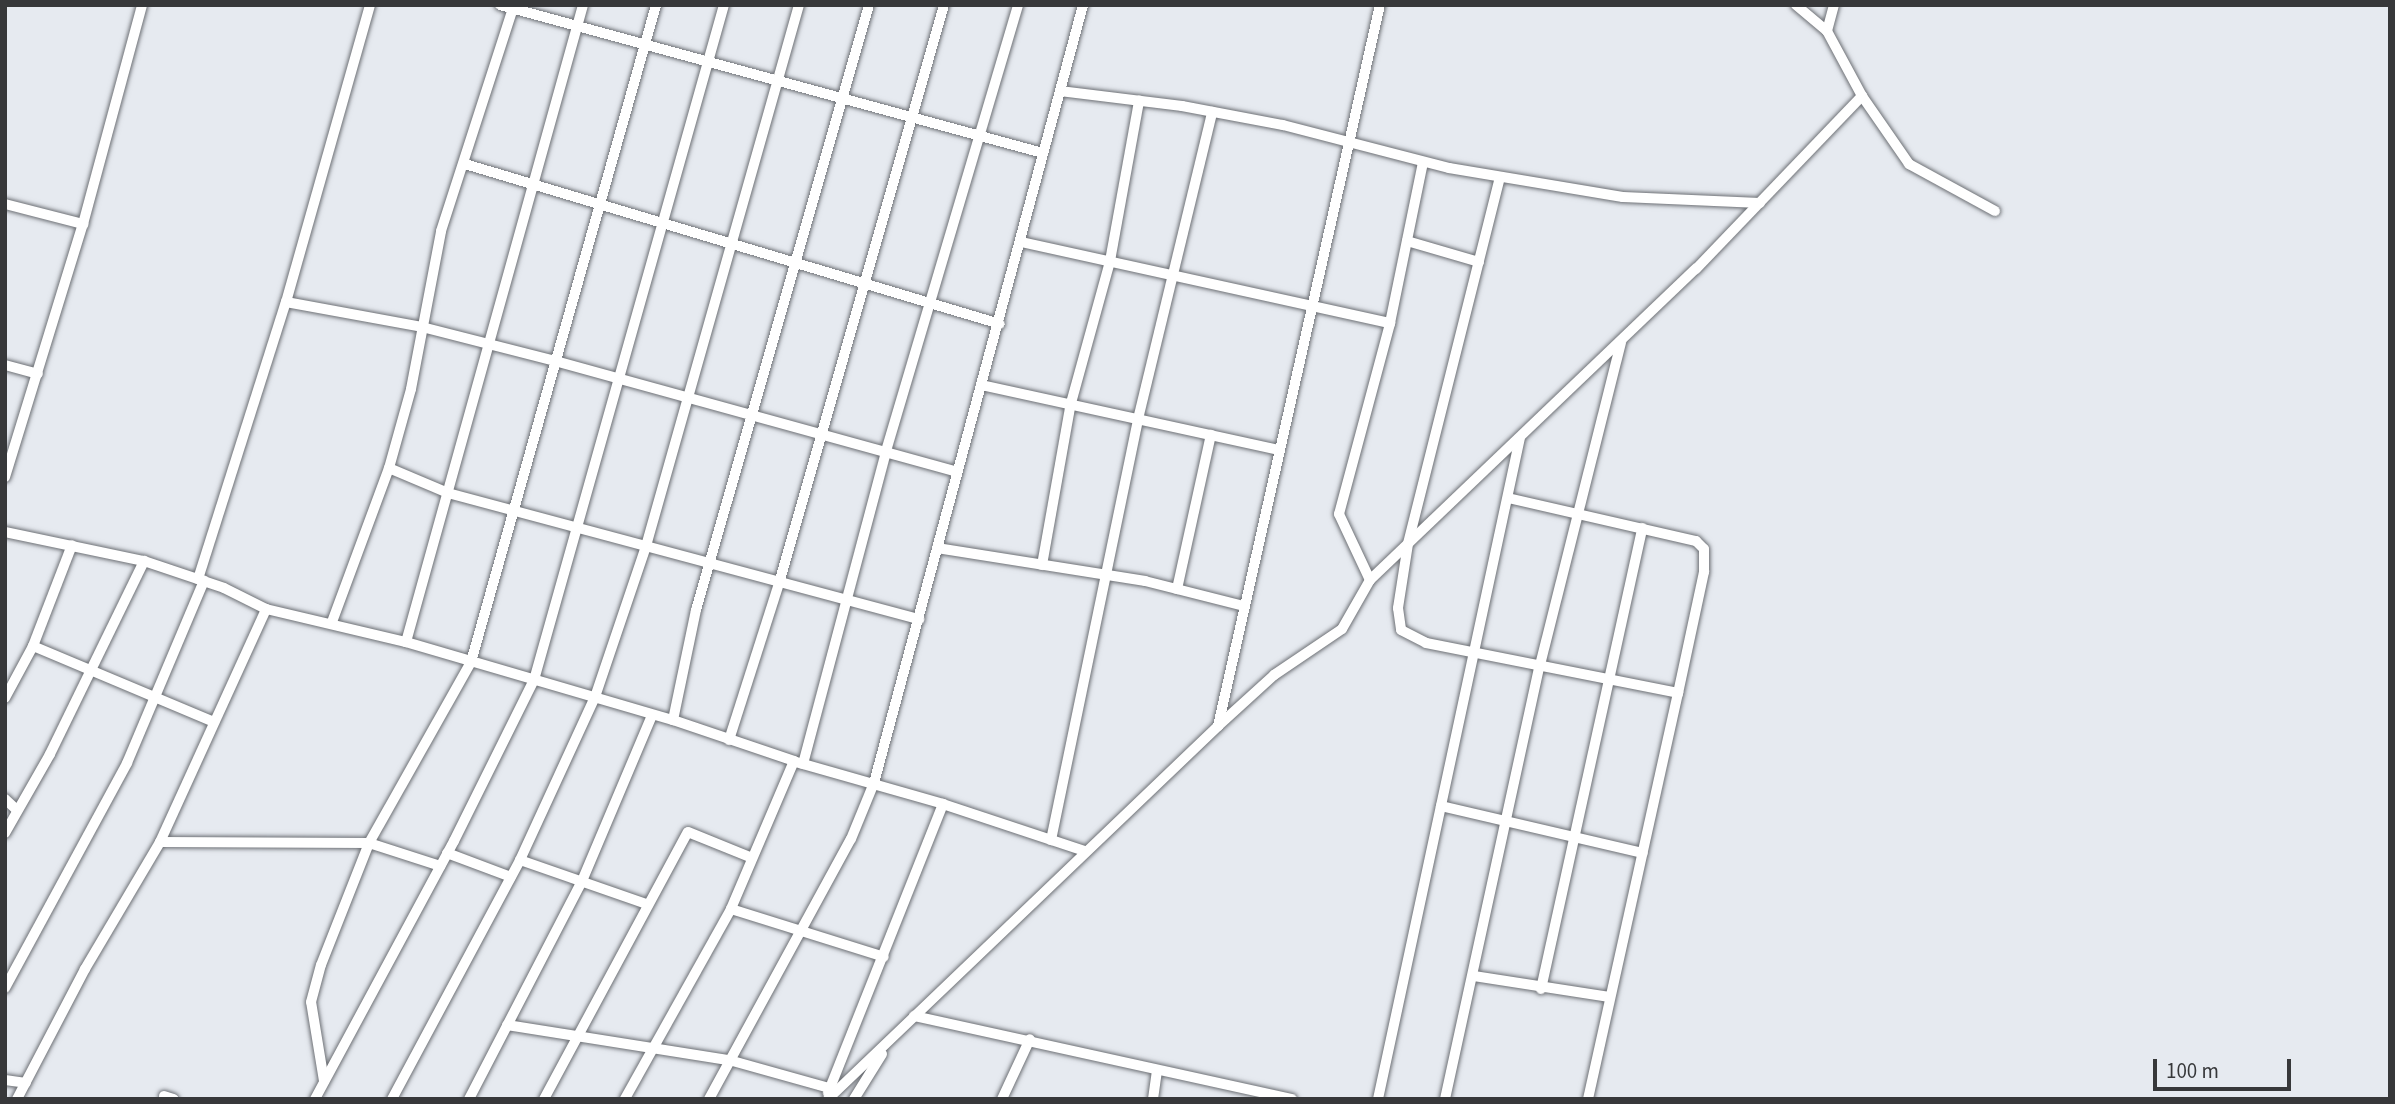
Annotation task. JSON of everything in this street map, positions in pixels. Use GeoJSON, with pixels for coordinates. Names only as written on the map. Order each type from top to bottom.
{"type":"FeatureCollection","features":[{"type":"Feature","properties":{"kind":"street"},"geometry":{"type":"LineString","coordinates":[[5,477],[83,224],[142,5]]}},
{"type":"Feature","properties":{"kind":"street"},"geometry":{"type":"LineString","coordinates":[[5,988],[127,763],[201,580],[286,302],[370,5]]}},
{"type":"Feature","properties":{"kind":"street"},"geometry":{"type":"LineString","coordinates":[[500,5],[1043,153]]}},
{"type":"Feature","properties":{"kind":"street"},"geometry":{"type":"LineString","coordinates":[[405,642],[583,5]]}},
{"type":"Feature","properties":{"kind":"street"},"geometry":{"type":"LineString","coordinates":[[324,1081],[311,1002],[369,843],[471,662],[656,5]]}},
{"type":"Feature","properties":{"kind":"street"},"geometry":{"type":"LineString","coordinates":[[315,1099],[447,853],[534,680],[724,5]]}},
{"type":"Feature","properties":{"kind":"street"},"geometry":{"type":"LineString","coordinates":[[392,1099],[520,860],[595,697],[646,546],[799,5]]}},
{"type":"Feature","properties":{"kind":"street"},"geometry":{"type":"LineString","coordinates":[[673,720],[710,561],[754,416],[869,5]]}},
{"type":"Feature","properties":{"kind":"street"},"geometry":{"type":"LineString","coordinates":[[729,740],[780,580],[944,5]]}},
{"type":"Feature","properties":{"kind":"street"},"geometry":{"type":"LineString","coordinates":[[625,1099],[731,909],[750,857],[798,762],[848,599],[886,451],[929,302],[1018,5]]}},
{"type":"Feature","properties":{"kind":"street"},"geometry":{"type":"LineString","coordinates":[[709,1099],[851,839],[874,783],[957,471],[1000,324],[1083,5]]}},
{"type":"Feature","properties":{"kind":"street"},"geometry":{"type":"LineString","coordinates":[[1219,726],[1278,450],[1380,5]]}},
{"type":"Feature","properties":{"kind":"street"},"geometry":{"type":"LineString","coordinates":[[1796,5],[1826,31],[1862,96],[1909,164],[1995,211]]}},
{"type":"Feature","properties":{"kind":"street"},"geometry":{"type":"LineString","coordinates":[[1826,31],[1833,5]]}},
{"type":"Feature","properties":{"kind":"street"},"geometry":{"type":"LineString","coordinates":[[332,622],[389,468],[441,231],[514,7]]}},
{"type":"Feature","properties":{"kind":"street"},"geometry":{"type":"LineString","coordinates":[[1060,91],[1212,112],[1349,142],[1423,162],[1623,197],[1760,203]]}},
{"type":"Feature","properties":{"kind":"street"},"geometry":{"type":"LineString","coordinates":[[828,1095],[914,1016],[1084,851],[1274,675],[1342,629],[1370,580],[1621,342],[1862,96]]}},
{"type":"Feature","properties":{"kind":"street"},"geometry":{"type":"LineString","coordinates":[[1042,565],[1071,404],[1110,261],[1139,101]]}},
{"type":"Feature","properties":{"kind":"street"},"geometry":{"type":"LineString","coordinates":[[1051,840],[1109,575],[1138,419],[1212,112]]}},
{"type":"Feature","properties":{"kind":"street"},"geometry":{"type":"LineString","coordinates":[[1370,580],[1339,514],[1390,323],[1423,162]]}},
{"type":"Feature","properties":{"kind":"street"},"geometry":{"type":"LineString","coordinates":[[465,164],[662,226],[797,262],[1000,324]]}},
{"type":"Feature","properties":{"kind":"street"},"geometry":{"type":"LineString","coordinates":[[1500,177],[1408,544],[1398,608],[1401,630],[1426,643],[1678,693]]}},
{"type":"Feature","properties":{"kind":"street"},"geometry":{"type":"LineString","coordinates":[[5,204],[83,224]]}},
{"type":"Feature","properties":{"kind":"street"},"geometry":{"type":"LineString","coordinates":[[1407,241],[1479,262]]}},
{"type":"Feature","properties":{"kind":"street"},"geometry":{"type":"LineString","coordinates":[[1021,242],[1390,323]]}},
{"type":"Feature","properties":{"kind":"street"},"geometry":{"type":"LineString","coordinates":[[286,302],[422,327],[490,344],[957,471]]}},
{"type":"Feature","properties":{"kind":"street"},"geometry":{"type":"LineString","coordinates":[[1445,1099],[1540,665],[1621,342]]}},
{"type":"Feature","properties":{"kind":"street"},"geometry":{"type":"LineString","coordinates":[[5,365],[38,374]]}},
{"type":"Feature","properties":{"kind":"street"},"geometry":{"type":"LineString","coordinates":[[981,385],[1278,450]]}},
{"type":"Feature","properties":{"kind":"street"},"geometry":{"type":"LineString","coordinates":[[1177,589],[1211,435]]}},
{"type":"Feature","properties":{"kind":"street"},"geometry":{"type":"LineString","coordinates":[[1378,1099],[1476,653],[1520,438]]}},
{"type":"Feature","properties":{"kind":"street"},"geometry":{"type":"LineString","coordinates":[[389,468],[448,493],[578,525],[646,546],[919,619]]}},
{"type":"Feature","properties":{"kind":"street"},"geometry":{"type":"LineString","coordinates":[[1508,498],[1580,511],[1696,541],[1704,550],[1704,572],[1588,1099]]}},
{"type":"Feature","properties":{"kind":"street"},"geometry":{"type":"LineString","coordinates":[[1541,989],[1642,528]]}},
{"type":"Feature","properties":{"kind":"street"},"geometry":{"type":"LineString","coordinates":[[5,532],[144,561],[201,580],[267,609],[332,622],[673,720],[1084,851]]}},
{"type":"Feature","properties":{"kind":"street"},"geometry":{"type":"LineString","coordinates":[[5,698],[33,646],[72,545]]}},
{"type":"Feature","properties":{"kind":"street"},"geometry":{"type":"LineString","coordinates":[[937,548],[1109,575],[1244,606]]}},
{"type":"Feature","properties":{"kind":"street"},"geometry":{"type":"LineString","coordinates":[[5,832],[91,673],[144,561]]}},
{"type":"Feature","properties":{"kind":"street"},"geometry":{"type":"LineString","coordinates":[[17,1099],[85,969],[160,842],[267,609]]}},
{"type":"Feature","properties":{"kind":"street"},"geometry":{"type":"LineString","coordinates":[[33,646],[91,673],[215,722]]}},
{"type":"Feature","properties":{"kind":"street"},"geometry":{"type":"LineString","coordinates":[[469,1099],[582,881],[652,715]]}},
{"type":"Feature","properties":{"kind":"street"},"geometry":{"type":"LineString","coordinates":[[5,799],[17,810]]}},
{"type":"Feature","properties":{"kind":"street"},"geometry":{"type":"LineString","coordinates":[[828,1095],[943,804]]}},
{"type":"Feature","properties":{"kind":"street"},"geometry":{"type":"LineString","coordinates":[[1441,806],[1643,853]]}},
{"type":"Feature","properties":{"kind":"street"},"geometry":{"type":"LineString","coordinates":[[544,1099],[646,904],[688,832],[750,857]]}},
{"type":"Feature","properties":{"kind":"street"},"geometry":{"type":"LineString","coordinates":[[160,842],[369,843],[440,866]]}},
{"type":"Feature","properties":{"kind":"street"},"geometry":{"type":"LineString","coordinates":[[447,853],[511,877]]}},
{"type":"Feature","properties":{"kind":"street"},"geometry":{"type":"LineString","coordinates":[[520,860],[646,904]]}},
{"type":"Feature","properties":{"kind":"street"},"geometry":{"type":"LineString","coordinates":[[731,909],[884,957]]}},
{"type":"Feature","properties":{"kind":"street"},"geometry":{"type":"LineString","coordinates":[[1474,976],[1541,989],[1609,997]]}},
{"type":"Feature","properties":{"kind":"street"},"geometry":{"type":"LineString","coordinates":[[914,1016],[1030,1040],[1157,1072],[1292,1099]]}},
{"type":"Feature","properties":{"kind":"street"},"geometry":{"type":"LineString","coordinates":[[507,1025],[729,1060],[828,1095]]}},
{"type":"Feature","properties":{"kind":"street"},"geometry":{"type":"LineString","coordinates":[[854,1099],[897,1032]]}},
{"type":"Feature","properties":{"kind":"street"},"geometry":{"type":"LineString","coordinates":[[1002,1099],[1030,1040]]}},
{"type":"Feature","properties":{"kind":"street"},"geometry":{"type":"LineString","coordinates":[[1153,1099],[1157,1072]]}},
{"type":"Feature","properties":{"kind":"street"},"geometry":{"type":"LineString","coordinates":[[5,1080],[26,1083]]}}]}
